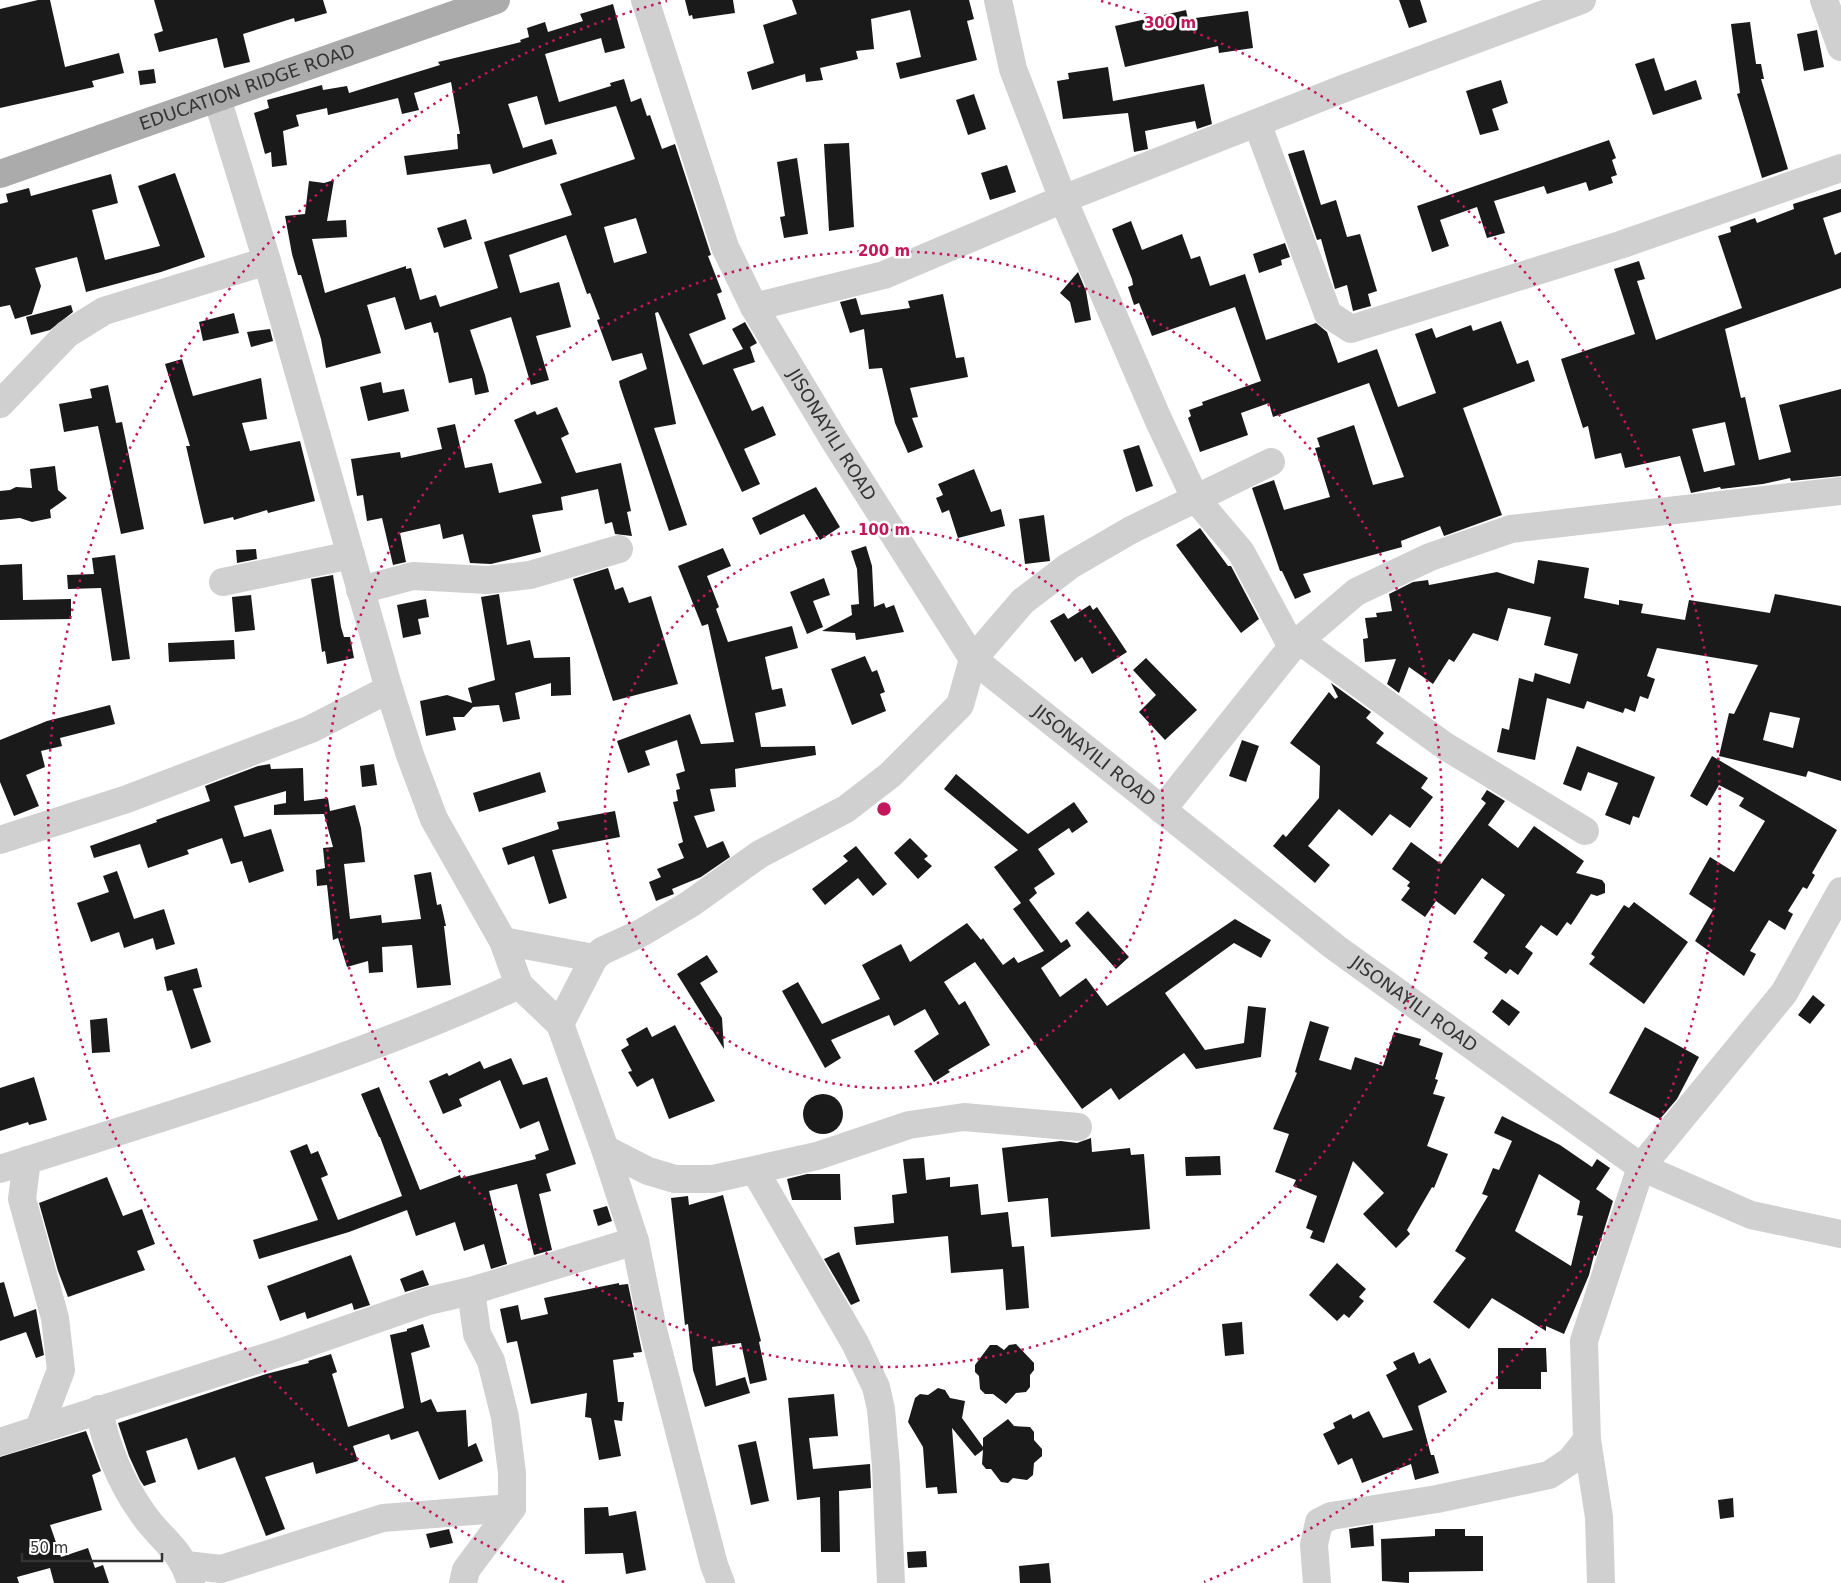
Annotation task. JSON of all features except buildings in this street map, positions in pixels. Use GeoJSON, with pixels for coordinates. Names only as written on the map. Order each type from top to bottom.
{"type":"FeatureCollection","features":[{"type":"Feature","properties":{"kind":"main road","name":"EDUCATION RIDGE ROAD"},"geometry":{"type":"LineString","coordinates":[[0,174],[217,98],[446,9],[496,0]]}},
{"type":"Feature","properties":{"kind":"street","name":"JISONAYILI ROAD"},"geometry":{"type":"LineString","coordinates":[[645,0],[725,247],[754,307],[834,440],[973,659],[1336,948],[1641,1167],[1751,1215],[1841,1234]]}},
{"type":"Feature","properties":{"kind":"street"},"geometry":{"type":"LineString","coordinates":[[998,0],[1013,69],[1063,199],[1158,419],[1195,498],[1241,552],[1296,644],[1444,746],[1585,831]]}},
{"type":"Feature","properties":{"kind":"street"},"geometry":{"type":"LineString","coordinates":[[754,307],[884,275],[1063,199],[1257,123],[1582,0]]}},
{"type":"Feature","properties":{"kind":"street"},"geometry":{"type":"LineString","coordinates":[[1824,0],[1841,47]]}},
{"type":"Feature","properties":{"kind":"street"},"geometry":{"type":"LineString","coordinates":[[217,98],[267,261],[360,590],[410,755],[434,819],[503,942],[519,985],[560,1024],[605,1149],[634,1241],[653,1330],[714,1565],[721,1583]]}},
{"type":"Feature","properties":{"kind":"street"},"geometry":{"type":"LineString","coordinates":[[1257,123],[1328,314],[1351,329],[1611,248],[1841,168]]}},
{"type":"Feature","properties":{"kind":"street"},"geometry":{"type":"LineString","coordinates":[[0,404],[67,334],[104,311],[267,261]]}},
{"type":"Feature","properties":{"kind":"street"},"geometry":{"type":"LineString","coordinates":[[560,1024],[594,958],[602,951],[641,933],[690,904],[760,854],[846,809],[890,775],[960,705],[973,659],[1023,601],[1069,566],[1131,530],[1271,462]]}},
{"type":"Feature","properties":{"kind":"street"},"geometry":{"type":"LineString","coordinates":[[1162,810],[1296,644],[1356,592],[1430,557],[1511,529],[1841,491]]}},
{"type":"Feature","properties":{"kind":"street"},"geometry":{"type":"LineString","coordinates":[[360,590],[413,576],[487,580],[530,575],[619,549]]}},
{"type":"Feature","properties":{"kind":"street"},"geometry":{"type":"LineString","coordinates":[[223,582],[350,555]]}},
{"type":"Feature","properties":{"kind":"street"},"geometry":{"type":"LineString","coordinates":[[0,840],[127,799],[311,729],[389,689]]}},
{"type":"Feature","properties":{"kind":"street"},"geometry":{"type":"LineString","coordinates":[[1601,1583],[1599,1517],[1587,1440],[1584,1340],[1641,1167],[1784,993],[1841,891]]}},
{"type":"Feature","properties":{"kind":"street"},"geometry":{"type":"LineString","coordinates":[[503,942],[594,958]]}},
{"type":"Feature","properties":{"kind":"street"},"geometry":{"type":"LineString","coordinates":[[0,1169],[184,1112],[344,1057],[463,1011],[519,985]]}},
{"type":"Feature","properties":{"kind":"street"},"geometry":{"type":"LineString","coordinates":[[605,1149],[648,1171],[675,1179],[713,1179],[817,1156],[909,1125],[964,1117],[1078,1127]]}},
{"type":"Feature","properties":{"kind":"street"},"geometry":{"type":"LineString","coordinates":[[26,1160],[22,1199],[55,1318],[61,1370],[39,1428]]}},
{"type":"Feature","properties":{"kind":"street"},"geometry":{"type":"LineString","coordinates":[[755,1171],[855,1343],[876,1387],[881,1410],[886,1467],[892,1583]]}},
{"type":"Feature","properties":{"kind":"street"},"geometry":{"type":"LineString","coordinates":[[0,1442],[428,1302],[471,1291],[634,1241]]}},
{"type":"Feature","properties":{"kind":"street"},"geometry":{"type":"LineString","coordinates":[[462,1583],[466,1570],[512,1508],[512,1473],[505,1417],[491,1361],[477,1334],[471,1291]]}},
{"type":"Feature","properties":{"kind":"street"},"geometry":{"type":"LineString","coordinates":[[99,1409],[104,1438],[141,1512],[188,1574],[221,1569],[383,1518],[512,1508]]}},
{"type":"Feature","properties":{"kind":"street"},"geometry":{"type":"LineString","coordinates":[[1317,1583],[1314,1545],[1319,1522],[1331,1516],[1437,1499],[1549,1475],[1570,1461],[1587,1440]]}}]}
